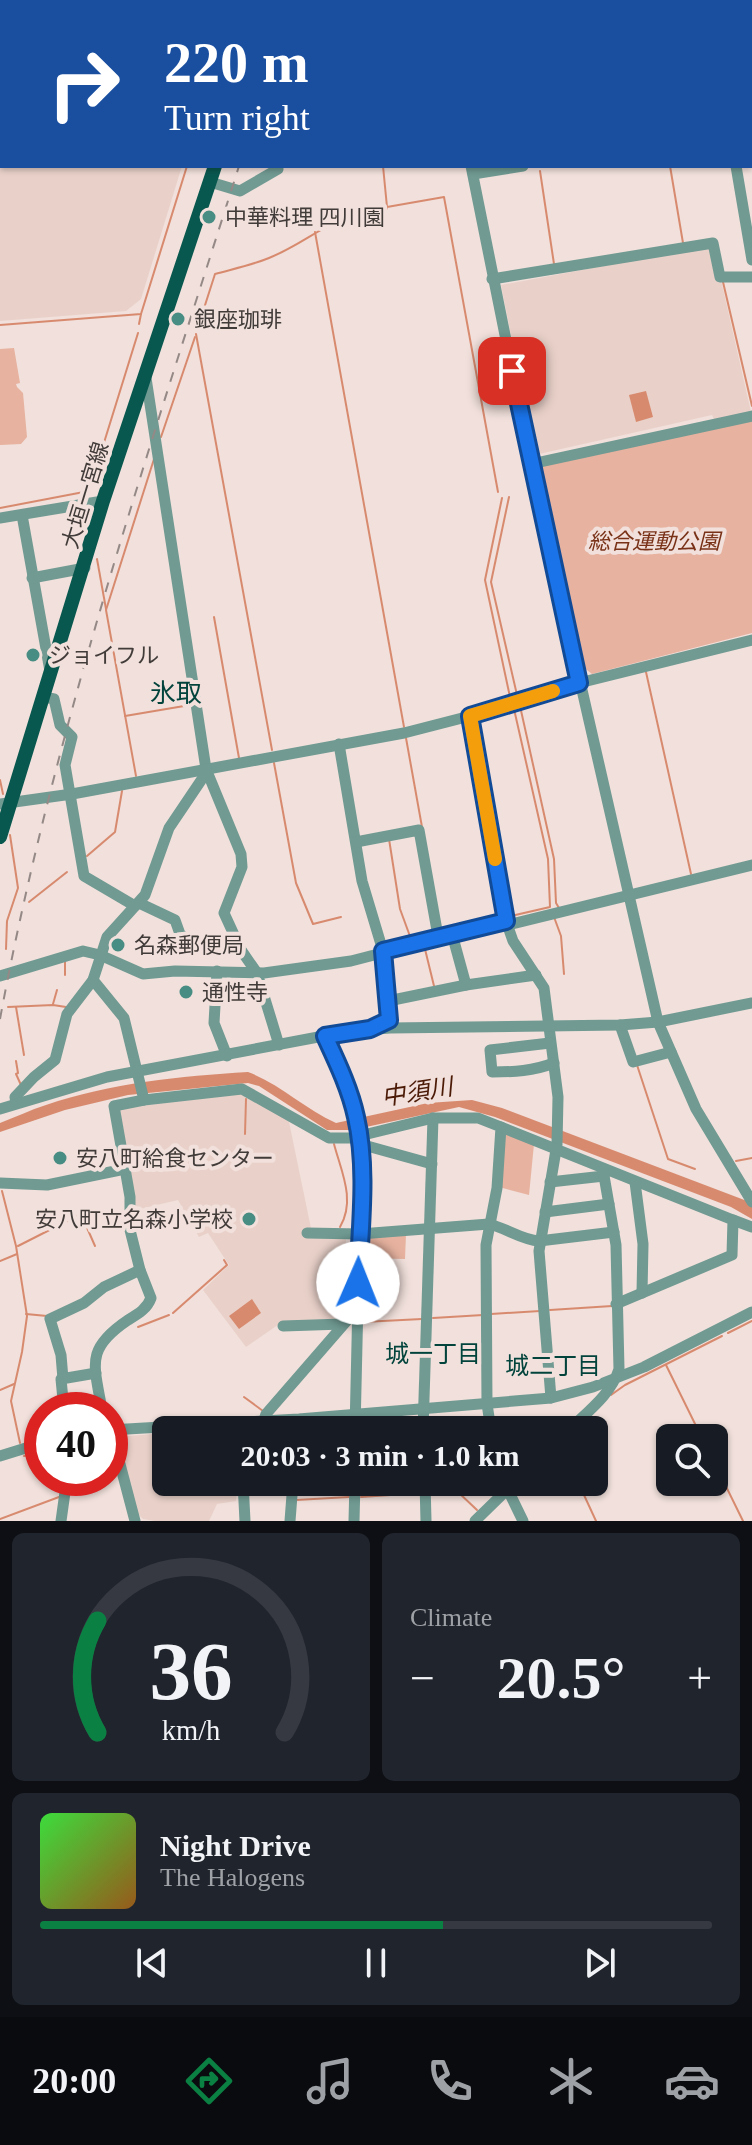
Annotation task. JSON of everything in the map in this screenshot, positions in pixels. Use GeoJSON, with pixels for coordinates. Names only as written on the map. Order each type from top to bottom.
{"type":"FeatureCollection","features":[{"type":"Feature","properties":{"kind":"main road","name":"大垣一宮線"},"geometry":{"type":"LineString","coordinates":[[0,837],[5,804],[44,697],[103,501],[214,168]]}},
{"type":"Feature","properties":{"kind":"street"},"geometry":{"type":"LineString","coordinates":[[12,0],[41,0]]}},
{"type":"Feature","properties":{"kind":"street"},"geometry":{"type":"LineString","coordinates":[[498,168],[472,170],[492,279],[579,683],[658,1022],[696,1109],[752,1202]]}},
{"type":"Feature","properties":{"kind":"street"},"geometry":{"type":"LineString","coordinates":[[736,168],[752,260]]}},
{"type":"Feature","properties":{"kind":"street"},"geometry":{"type":"LineString","coordinates":[[210,182],[240,191],[278,169]]}},
{"type":"Feature","properties":{"kind":"street"},"geometry":{"type":"LineString","coordinates":[[492,279],[713,243],[720,277],[752,277]]}},
{"type":"Feature","properties":{"kind":"street"},"geometry":{"type":"LineString","coordinates":[[146,378],[206,769],[241,854],[242,867],[224,913],[241,950],[257,973],[279,1045]]}},
{"type":"Feature","properties":{"kind":"street"},"geometry":{"type":"LineString","coordinates":[[531,464],[752,416]]}},
{"type":"Feature","properties":{"kind":"street"},"geometry":{"type":"LineString","coordinates":[[0,518],[103,501]]}},
{"type":"Feature","properties":{"kind":"street"},"geometry":{"type":"LineString","coordinates":[[22,515],[51,673]]}},
{"type":"Feature","properties":{"kind":"street"},"geometry":{"type":"LineString","coordinates":[[32,578],[85,568]]}},
{"type":"Feature","properties":{"kind":"street"},"geometry":{"type":"LineString","coordinates":[[5,804],[404,733],[579,683],[752,640]]}},
{"type":"Feature","properties":{"kind":"street"},"geometry":{"type":"LineString","coordinates":[[44,697],[54,699],[60,725],[72,737],[65,765],[84,876],[175,920],[180,934],[187,940],[241,950]]}},
{"type":"Feature","properties":{"kind":"street"},"geometry":{"type":"LineString","coordinates":[[470,716],[507,923],[513,941],[536,975],[546,997],[554,1063],[558,1127],[539,1241],[551,1398]]}},
{"type":"Feature","properties":{"kind":"street"},"geometry":{"type":"LineString","coordinates":[[339,744],[365,891],[383,951],[389,1020]]}},
{"type":"Feature","properties":{"kind":"street"},"geometry":{"type":"LineString","coordinates":[[16,1103],[15,1097],[55,1060],[67,1014],[93,980],[107,937],[137,904],[169,828],[206,769]]}},
{"type":"Feature","properties":{"kind":"street"},"geometry":{"type":"LineString","coordinates":[[356,842],[419,830],[438,936]]}},
{"type":"Feature","properties":{"kind":"street"},"geometry":{"type":"LineString","coordinates":[[0,976],[83,951],[143,974],[257,973],[321,966],[438,936],[628,896],[752,865]]}},
{"type":"Feature","properties":{"kind":"street"},"geometry":{"type":"LineString","coordinates":[[452,934],[466,985]]}},
{"type":"Feature","properties":{"kind":"street"},"geometry":{"type":"LineString","coordinates":[[217,971],[214,1023],[227,1056]]}},
{"type":"Feature","properties":{"kind":"street"},"geometry":{"type":"LineString","coordinates":[[388,1001],[536,975]]}},
{"type":"Feature","properties":{"kind":"street"},"geometry":{"type":"LineString","coordinates":[[93,980],[124,1018],[144,1098]]}},
{"type":"Feature","properties":{"kind":"street"},"geometry":{"type":"LineString","coordinates":[[0,1109],[107,1077],[140,1075],[370,1029],[620,1025],[658,1022],[752,1003]]}},
{"type":"Feature","properties":{"kind":"street"},"geometry":{"type":"LineString","coordinates":[[389,1020],[402,1028]]}},
{"type":"Feature","properties":{"kind":"street"},"geometry":{"type":"LineString","coordinates":[[370,1029],[389,1020]]}},
{"type":"Feature","properties":{"kind":"street"},"geometry":{"type":"LineString","coordinates":[[620,1025],[633,1062],[671,1052]]}},
{"type":"Feature","properties":{"kind":"street"},"geometry":{"type":"LineString","coordinates":[[325,1036],[350,1094],[359,1137],[360,1234],[355,1414]]}},
{"type":"Feature","properties":{"kind":"street"},"geometry":{"type":"LineString","coordinates":[[550,1043],[490,1050],[492,1072],[528,1071],[554,1063]]}},
{"type":"Feature","properties":{"kind":"street"},"geometry":{"type":"LineString","coordinates":[[99,1392],[96,1354],[103,1339],[143,1311],[150,1302],[151,1294],[140,1270],[130,1230],[130,1197],[114,1106],[144,1098],[242,1089],[329,1138],[359,1137],[433,1118],[478,1118],[556,1147],[604,1173],[752,1227]]}},
{"type":"Feature","properties":{"kind":"street"},"geometry":{"type":"LineString","coordinates":[[423,1416],[433,1118]]}},
{"type":"Feature","properties":{"kind":"street"},"geometry":{"type":"LineString","coordinates":[[489,1416],[486,1245],[497,1188],[501,1127]]}},
{"type":"Feature","properties":{"kind":"street"},"geometry":{"type":"LineString","coordinates":[[359,1137],[432,1164]]}},
{"type":"Feature","properties":{"kind":"street"},"geometry":{"type":"LineString","coordinates":[[0,1183],[47,1185],[125,1169]]}},
{"type":"Feature","properties":{"kind":"street"},"geometry":{"type":"LineString","coordinates":[[550,1182],[604,1173]]}},
{"type":"Feature","properties":{"kind":"street"},"geometry":{"type":"LineString","coordinates":[[583,1416],[603,1397],[619,1369],[614,1232],[604,1173]]}},
{"type":"Feature","properties":{"kind":"street"},"geometry":{"type":"LineString","coordinates":[[635,1182],[643,1244],[642,1293]]}},
{"type":"Feature","properties":{"kind":"street"},"geometry":{"type":"LineString","coordinates":[[545,1212],[609,1204]]}},
{"type":"Feature","properties":{"kind":"street"},"geometry":{"type":"LineString","coordinates":[[616,1304],[732,1255],[733,1220]]}},
{"type":"Feature","properties":{"kind":"street"},"geometry":{"type":"LineString","coordinates":[[307,1233],[360,1234],[489,1224],[531,1241],[539,1241],[614,1232]]}},
{"type":"Feature","properties":{"kind":"street"},"geometry":{"type":"LineString","coordinates":[[61,1392],[61,1355],[50,1319],[140,1270]]}},
{"type":"Feature","properties":{"kind":"street"},"geometry":{"type":"LineString","coordinates":[[264,1416],[358,1308]]}},
{"type":"Feature","properties":{"kind":"street"},"geometry":{"type":"LineString","coordinates":[[344,1416],[551,1398],[616,1379],[752,1312]]}},
{"type":"Feature","properties":{"kind":"street"},"geometry":{"type":"LineString","coordinates":[[283,1326],[343,1324]]}},
{"type":"Feature","properties":{"kind":"street"},"geometry":{"type":"LineString","coordinates":[[63,1379],[96,1373]]}},
{"type":"Feature","properties":{"kind":"street"},"geometry":{"type":"LineString","coordinates":[[128,1429],[152,1428]]}},
{"type":"Feature","properties":{"kind":"street"},"geometry":{"type":"LineString","coordinates":[[0,1456],[24,1449]]}},
{"type":"Feature","properties":{"kind":"street"},"geometry":{"type":"LineString","coordinates":[[61,1521],[64,1496]]}},
{"type":"Feature","properties":{"kind":"street"},"geometry":{"type":"LineString","coordinates":[[128,1496],[135,1521]]}},
{"type":"Feature","properties":{"kind":"street"},"geometry":{"type":"LineString","coordinates":[[244,1496],[245,1521]]}},
{"type":"Feature","properties":{"kind":"street"},"geometry":{"type":"LineString","coordinates":[[290,1521],[292,1496]]}},
{"type":"Feature","properties":{"kind":"street"},"geometry":{"type":"LineString","coordinates":[[354,1521],[355,1496]]}},
{"type":"Feature","properties":{"kind":"street"},"geometry":{"type":"LineString","coordinates":[[425,1496],[426,1521]]}},
{"type":"Feature","properties":{"kind":"street"},"geometry":{"type":"LineString","coordinates":[[475,1521],[499,1496]]}},
{"type":"Feature","properties":{"kind":"street"},"geometry":{"type":"LineString","coordinates":[[513,1496],[523,1521]]}},
{"type":"Feature","properties":{"kind":"shaded area"},"geometry":{"type":"Polygon","coordinates":[[[0,168],[181,168],[141,299],[126,311],[0,321],[0,168]]]}},
{"type":"Feature","properties":{"kind":"shaded area"},"geometry":{"type":"Polygon","coordinates":[[[706,247],[711,250],[721,280],[751,412],[715,421],[712,415],[539,454],[534,450],[501,285],[706,247]]]}},
{"type":"Feature","properties":{"kind":"shaded area"},"geometry":{"type":"Polygon","coordinates":[[[646,391],[653,417],[636,422],[629,395],[646,391]]]}},
{"type":"Feature","properties":{"kind":"shaded area"},"geometry":{"type":"Polygon","coordinates":[[[248,1072],[336,1123],[428,1103],[472,1100],[502,1108],[747,1201],[752,1204],[752,1219],[731,1207],[495,1117],[459,1107],[352,1130],[327,1130],[259,1086],[248,1083],[128,1095],[65,1110],[0,1132],[0,1123],[70,1097],[172,1078],[248,1072]]]}},
{"type":"Feature","properties":{"kind":"shaded area","name":"安八町立名森小学校"},"geometry":{"type":"Polygon","coordinates":[[[235,1091],[288,1117],[313,1238],[346,1237],[346,1246],[354,1247],[354,1304],[343,1320],[282,1322],[246,1347],[203,1290],[229,1265],[208,1233],[199,1237],[178,1200],[136,1210],[119,1114],[122,1108],[234,1095],[235,1091]]]}},
{"type":"Feature","properties":{"kind":"shaded area"},"geometry":{"type":"Polygon","coordinates":[[[252,1299],[261,1313],[239,1329],[229,1316],[252,1299]]]}},
{"type":"Feature","properties":{"kind":"shaded area"},"geometry":{"type":"Polygon","coordinates":[[[152,1434],[152,1496],[236,1496],[236,1501],[217,1504],[209,1521],[143,1519],[137,1513],[128,1480],[128,1436],[152,1434]]]}},
{"type":"Feature","properties":{"kind":"green space"},"geometry":{"type":"Polygon","coordinates":[[[14,348],[20,383],[16,384],[23,393],[27,437],[21,444],[0,445],[0,349],[14,348]]]}},
{"type":"Feature","properties":{"kind":"green space","name":"総合運動公園"},"geometry":{"type":"Polygon","coordinates":[[[752,418],[752,633],[592,674],[582,666],[538,467],[752,418]]]}},
{"type":"Feature","properties":{"kind":"green space"},"geometry":{"type":"Polygon","coordinates":[[[503,1132],[534,1144],[529,1195],[499,1187],[503,1132]]]}},
{"type":"Feature","properties":{"kind":"green space"},"geometry":{"type":"Polygon","coordinates":[[[406,1234],[405,1259],[361,1258],[362,1236],[406,1234]]]}},
{"type":"Feature","properties":{"kind":"waterway"},"geometry":{"type":"LineString","coordinates":[[0,325],[141,314],[186,168]]}},
{"type":"Feature","properties":{"kind":"waterway"},"geometry":{"type":"LineString","coordinates":[[198,327],[215,274],[269,258],[336,222],[366,214],[385,213],[383,168]]}},
{"type":"Feature","properties":{"kind":"waterway"},"geometry":{"type":"LineString","coordinates":[[670,168],[683,243]]}},
{"type":"Feature","properties":{"kind":"waterway"},"geometry":{"type":"LineString","coordinates":[[540,171],[554,264]]}},
{"type":"Feature","properties":{"kind":"waterway"},"geometry":{"type":"LineString","coordinates":[[387,207],[444,197],[498,492]]}},
{"type":"Feature","properties":{"kind":"waterway"},"geometry":{"type":"LineString","coordinates":[[315,232],[404,727]]}},
{"type":"Feature","properties":{"kind":"waterway"},"geometry":{"type":"LineString","coordinates":[[723,282],[752,406]]}},
{"type":"Feature","properties":{"kind":"waterway"},"geometry":{"type":"LineString","coordinates":[[139,324],[141,314]]}},
{"type":"Feature","properties":{"kind":"waterway"},"geometry":{"type":"LineString","coordinates":[[0,508],[89,491],[138,333]]}},
{"type":"Feature","properties":{"kind":"waterway"},"geometry":{"type":"LineString","coordinates":[[196,334],[272,750]]}},
{"type":"Feature","properties":{"kind":"waterway"},"geometry":{"type":"LineString","coordinates":[[161,437],[195,337]]}},
{"type":"Feature","properties":{"kind":"waterway"},"geometry":{"type":"LineString","coordinates":[[136,776],[106,610],[154,459]]}},
{"type":"Feature","properties":{"kind":"waterway"},"geometry":{"type":"LineString","coordinates":[[509,497],[491,582],[517,695]]}},
{"type":"Feature","properties":{"kind":"waterway"},"geometry":{"type":"LineString","coordinates":[[502,498],[485,580],[510,697]]}},
{"type":"Feature","properties":{"kind":"waterway"},"geometry":{"type":"LineString","coordinates":[[97,559],[106,609]]}},
{"type":"Feature","properties":{"kind":"waterway"},"geometry":{"type":"LineString","coordinates":[[214,617],[239,758]]}},
{"type":"Feature","properties":{"kind":"waterway"},"geometry":{"type":"LineString","coordinates":[[646,672],[691,874]]}},
{"type":"Feature","properties":{"kind":"waterway"},"geometry":{"type":"LineString","coordinates":[[125,716],[190,705]]}},
{"type":"Feature","properties":{"kind":"waterway"},"geometry":{"type":"LineString","coordinates":[[520,706],[554,859],[556,903],[559,908]]}},
{"type":"Feature","properties":{"kind":"waterway"},"geometry":{"type":"LineString","coordinates":[[511,916],[550,907],[548,859],[514,709]]}},
{"type":"Feature","properties":{"kind":"waterway"},"geometry":{"type":"LineString","coordinates":[[406,738],[422,827]]}},
{"type":"Feature","properties":{"kind":"waterway"},"geometry":{"type":"LineString","coordinates":[[274,763],[296,883],[313,924],[341,917]]}},
{"type":"Feature","properties":{"kind":"waterway"},"geometry":{"type":"LineString","coordinates":[[0,780],[3,794]]}},
{"type":"Feature","properties":{"kind":"waterway"},"geometry":{"type":"LineString","coordinates":[[87,856],[115,832],[122,791]]}},
{"type":"Feature","properties":{"kind":"waterway"},"geometry":{"type":"LineString","coordinates":[[6,949],[7,921],[18,888],[10,835]]}},
{"type":"Feature","properties":{"kind":"waterway"},"geometry":{"type":"LineString","coordinates":[[389,839],[400,909],[411,939]]}},
{"type":"Feature","properties":{"kind":"waterway"},"geometry":{"type":"LineString","coordinates":[[29,902],[67,872]]}},
{"type":"Feature","properties":{"kind":"waterway"},"geometry":{"type":"LineString","coordinates":[[554,917],[561,936],[564,974]]}},
{"type":"Feature","properties":{"kind":"waterway"},"geometry":{"type":"LineString","coordinates":[[440,931],[465,926]]}},
{"type":"Feature","properties":{"kind":"waterway"},"geometry":{"type":"LineString","coordinates":[[424,945],[434,986]]}},
{"type":"Feature","properties":{"kind":"waterway"},"geometry":{"type":"LineString","coordinates":[[65,960],[65,975]]}},
{"type":"Feature","properties":{"kind":"waterway"},"geometry":{"type":"LineString","coordinates":[[53,1004],[57,990]]}},
{"type":"Feature","properties":{"kind":"waterway"},"geometry":{"type":"LineString","coordinates":[[8,1007],[66,1007]]}},
{"type":"Feature","properties":{"kind":"waterway"},"geometry":{"type":"LineString","coordinates":[[16,1007],[24,1055]]}},
{"type":"Feature","properties":{"kind":"waterway"},"geometry":{"type":"LineString","coordinates":[[16,1061],[16,1074],[21,1085]]}},
{"type":"Feature","properties":{"kind":"waterway"},"geometry":{"type":"LineString","coordinates":[[637,1065],[668,1159],[695,1169]]}},
{"type":"Feature","properties":{"kind":"waterway"},"geometry":{"type":"LineString","coordinates":[[245,1134],[246,1099]]}},
{"type":"Feature","properties":{"kind":"waterway"},"geometry":{"type":"LineString","coordinates":[[334,1144],[347,1196],[345,1217],[340,1227]]}},
{"type":"Feature","properties":{"kind":"waterway"},"geometry":{"type":"LineString","coordinates":[[736,1161],[752,1158]]}},
{"type":"Feature","properties":{"kind":"waterway"},"geometry":{"type":"LineString","coordinates":[[2,1191],[16,1246],[27,1316],[11,1401],[20,1443]]}},
{"type":"Feature","properties":{"kind":"waterway"},"geometry":{"type":"LineString","coordinates":[[18,1246],[81,1214],[95,1246]]}},
{"type":"Feature","properties":{"kind":"waterway"},"geometry":{"type":"LineString","coordinates":[[0,1261],[17,1254]]}},
{"type":"Feature","properties":{"kind":"waterway"},"geometry":{"type":"LineString","coordinates":[[173,1313],[227,1265],[224,1260]]}},
{"type":"Feature","properties":{"kind":"waterway"},"geometry":{"type":"LineString","coordinates":[[550,1310],[612,1306]]}},
{"type":"Feature","properties":{"kind":"waterway"},"geometry":{"type":"LineString","coordinates":[[491,1314],[540,1311]]}},
{"type":"Feature","properties":{"kind":"waterway"},"geometry":{"type":"LineString","coordinates":[[26,1314],[47,1316]]}},
{"type":"Feature","properties":{"kind":"waterway"},"geometry":{"type":"LineString","coordinates":[[138,1327],[169,1315]]}},
{"type":"Feature","properties":{"kind":"waterway"},"geometry":{"type":"LineString","coordinates":[[433,1318],[483,1315]]}},
{"type":"Feature","properties":{"kind":"waterway"},"geometry":{"type":"LineString","coordinates":[[363,1322],[422,1319]]}},
{"type":"Feature","properties":{"kind":"waterway"},"geometry":{"type":"LineString","coordinates":[[728,1333],[752,1321]]}},
{"type":"Feature","properties":{"kind":"waterway"},"geometry":{"type":"LineString","coordinates":[[611,1395],[722,1336]]}},
{"type":"Feature","properties":{"kind":"waterway"},"geometry":{"type":"LineString","coordinates":[[666,1365],[695,1424]]}},
{"type":"Feature","properties":{"kind":"waterway"},"geometry":{"type":"LineString","coordinates":[[0,1390],[14,1384]]}},
{"type":"Feature","properties":{"kind":"waterway"},"geometry":{"type":"LineString","coordinates":[[244,1397],[263,1411]]}},
{"type":"Feature","properties":{"kind":"waterway"},"geometry":{"type":"LineString","coordinates":[[728,1490],[743,1521]]}},
{"type":"Feature","properties":{"kind":"waterway"},"geometry":{"type":"LineString","coordinates":[[361,1497],[376,1496]]}},
{"type":"Feature","properties":{"kind":"waterway"},"geometry":{"type":"LineString","coordinates":[[462,1496],[477,1510]]}},
{"type":"Feature","properties":{"kind":"waterway"},"geometry":{"type":"LineString","coordinates":[[584,1496],[596,1521]]}},
{"type":"Feature","properties":{"kind":"waterway"},"geometry":{"type":"LineString","coordinates":[[0,1519],[59,1497]]}},
{"type":"Feature","properties":{"kind":"waterway"},"geometry":{"type":"LineString","coordinates":[[296,1500],[349,1497]]}},
{"type":"Feature","properties":{"kind":"railway"},"geometry":{"type":"LineString","coordinates":[[0,1019],[22,910],[76,696],[106,589],[238,168]]}},
{"type":"Feature","properties":{"kind":"slow traffic"},"geometry":{"type":"LineString","coordinates":[[495,859],[470,716],[553,691]]}},
{"type":"Feature","properties":{"kind":"place","name":"中華料理 四川園"},"geometry":{"type":"Point","coordinates":[209,217]}},
{"type":"Feature","properties":{"kind":"place","name":"銀座珈琲"},"geometry":{"type":"Point","coordinates":[178,319]}},
{"type":"Feature","properties":{"kind":"place","name":"ジョイフル"},"geometry":{"type":"Point","coordinates":[33,655]}},
{"type":"Feature","properties":{"kind":"place","name":"名森郵便局"},"geometry":{"type":"Point","coordinates":[118,945]}},
{"type":"Feature","properties":{"kind":"place","name":"通性寺"},"geometry":{"type":"Point","coordinates":[186,992]}},
{"type":"Feature","properties":{"kind":"place","name":"安八町給食センター"},"geometry":{"type":"Point","coordinates":[60,1158]}},
{"type":"Feature","properties":{"kind":"place","name":"安八町立名森小学校"},"geometry":{"type":"Point","coordinates":[249,1219]}},
{"type":"Feature","properties":{"kind":"district","name":"氷取"},"geometry":{"type":"Point","coordinates":[176,693]}},
{"type":"Feature","properties":{"kind":"district","name":"城一丁目"},"geometry":{"type":"Point","coordinates":[433,1354]}},
{"type":"Feature","properties":{"kind":"district","name":"城二丁目"},"geometry":{"type":"Point","coordinates":[553,1366]}},
{"type":"Feature","properties":{"kind":"route"},"geometry":{"type":"LineString","coordinates":[[358,1283],[359,1135],[350,1094],[325,1036],[370,1029],[389,1020],[383,951],[506,921],[470,716],[579,683],[512,371]]}},
{"type":"Feature","properties":{"kind":"water label","name":"中須川"},"geometry":{"type":"Point","coordinates":[417,1092]}}]}
